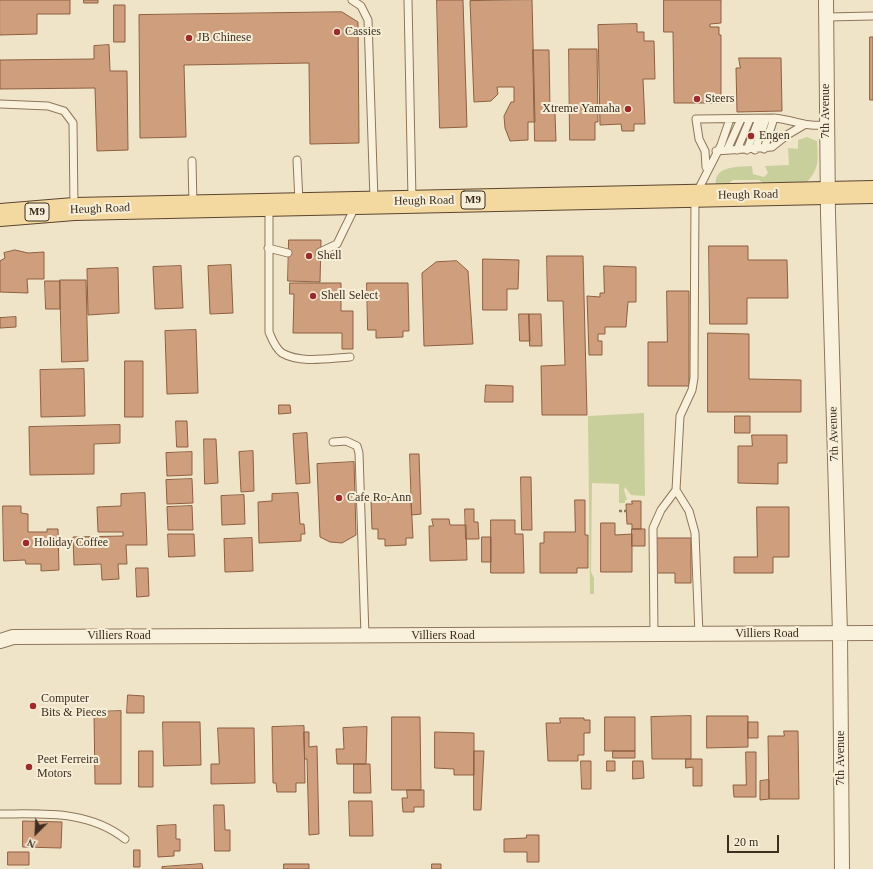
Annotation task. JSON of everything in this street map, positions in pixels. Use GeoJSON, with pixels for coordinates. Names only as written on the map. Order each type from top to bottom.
{"type":"FeatureCollection","features":[{"type":"Feature","properties":{"kind":"main road","name":"Heugh Road"},"geometry":{"type":"LineString","coordinates":[[0,215],[74,209],[873,192]]}},
{"type":"Feature","properties":{"kind":"street","name":"7th Avenue"},"geometry":{"type":"LineString","coordinates":[[826,0],[827,193],[840,634],[842,869]]}},
{"type":"Feature","properties":{"kind":"street","name":"Villiers Road"},"geometry":{"type":"LineString","coordinates":[[0,632],[13,636],[698,635],[873,633]]}},
{"type":"Feature","properties":{"kind":"street","name":"Villiers Road"},"geometry":{"type":"LineString","coordinates":[[0,641],[13,636]]}},
{"type":"Feature","properties":{"kind":"lane"},"geometry":{"type":"LineString","coordinates":[[320,252],[336,244],[366,203],[368,20],[361,6],[352,0]]}},
{"type":"Feature","properties":{"kind":"lane"},"geometry":{"type":"LineString","coordinates":[[408,0],[412,202]]}},
{"type":"Feature","properties":{"kind":"lane"},"geometry":{"type":"LineString","coordinates":[[826,17],[873,16]]}},
{"type":"Feature","properties":{"kind":"lane"},"geometry":{"type":"LineString","coordinates":[[0,104],[48,106],[64,111],[73,123],[74,209]]}},
{"type":"Feature","properties":{"kind":"lane"},"geometry":{"type":"LineString","coordinates":[[706,171],[705,151],[699,139],[696,119],[774,118],[785,119],[804,125],[826,124]]}},
{"type":"Feature","properties":{"kind":"lane"},"geometry":{"type":"LineString","coordinates":[[764,149],[774,118]]}},
{"type":"Feature","properties":{"kind":"lane"},"geometry":{"type":"LineString","coordinates":[[654,635],[653,528],[661,510],[676,490],[680,416],[692,390],[694,378],[695,196],[716,150],[721,145],[730,119]]}},
{"type":"Feature","properties":{"kind":"lane"},"geometry":{"type":"LineString","coordinates":[[727,150],[741,119]]}},
{"type":"Feature","properties":{"kind":"lane"},"geometry":{"type":"LineString","coordinates":[[737,150],[750,119]]}},
{"type":"Feature","properties":{"kind":"lane"},"geometry":{"type":"LineString","coordinates":[[755,150],[763,119]]}},
{"type":"Feature","properties":{"kind":"lane"},"geometry":{"type":"LineString","coordinates":[[747,150],[763,119]]}},
{"type":"Feature","properties":{"kind":"lane"},"geometry":{"type":"LineString","coordinates":[[716,150],[764,149],[777,144],[787,135],[804,125]]}},
{"type":"Feature","properties":{"kind":"lane"},"geometry":{"type":"LineString","coordinates":[[297,160],[299,204]]}},
{"type":"Feature","properties":{"kind":"lane"},"geometry":{"type":"LineString","coordinates":[[192,161],[193,207]]}},
{"type":"Feature","properties":{"kind":"lane"},"geometry":{"type":"LineString","coordinates":[[269,205],[269,332],[273,342],[281,352],[302,358],[350,357]]}},
{"type":"Feature","properties":{"kind":"lane"},"geometry":{"type":"LineString","coordinates":[[268,248],[288,252]]}},
{"type":"Feature","properties":{"kind":"lane"},"geometry":{"type":"LineString","coordinates":[[333,442],[351,442],[358,446],[365,636]]}},
{"type":"Feature","properties":{"kind":"lane"},"geometry":{"type":"LineString","coordinates":[[676,490],[689,511],[695,533],[698,635]]}},
{"type":"Feature","properties":{"kind":"lane"},"geometry":{"type":"LineString","coordinates":[[0,814],[76,816],[100,823],[112,829],[125,839]]}},
{"type":"Feature","properties":{"kind":"path"},"geometry":{"type":"LineString","coordinates":[[619,511],[626,511]]}},
{"type":"Feature","properties":{"kind":"green space"},"geometry":{"type":"Polygon","coordinates":[[[807,137],[817,141],[818,159],[816,169],[805,184],[769,188],[759,180],[733,180],[728,184],[716,186],[718,174],[728,168],[752,166],[753,174],[764,177],[768,173],[765,166],[789,165],[788,148],[798,149],[798,140],[807,137]]]}},
{"type":"Feature","properties":{"kind":"green space"},"geometry":{"type":"Polygon","coordinates":[[[644,413],[645,496],[631,495],[625,487],[624,490],[627,500],[625,500],[625,503],[619,503],[619,484],[592,483],[591,572],[594,578],[594,594],[590,594],[588,416],[644,413]]]}},
{"type":"Feature","properties":{"kind":"building"},"geometry":{"type":"Polygon","coordinates":[[[0,0],[70,0],[70,14],[37,14],[37,34],[0,35],[0,0]]]}},
{"type":"Feature","properties":{"kind":"building"},"geometry":{"type":"Polygon","coordinates":[[[84,0],[98,0],[98,3],[84,3],[84,0]]]}},
{"type":"Feature","properties":{"kind":"building"},"geometry":{"type":"Polygon","coordinates":[[[437,0],[463,0],[467,127],[440,128],[437,0]]]}},
{"type":"Feature","properties":{"kind":"building"},"geometry":{"type":"Polygon","coordinates":[[[532,0],[535,122],[528,122],[528,140],[510,141],[505,128],[504,116],[511,102],[514,102],[514,87],[497,87],[498,94],[491,101],[474,102],[470,1],[532,0]]]}},
{"type":"Feature","properties":{"kind":"building"},"geometry":{"type":"Polygon","coordinates":[[[664,0],[721,0],[721,23],[710,24],[710,27],[719,27],[719,35],[721,35],[721,103],[674,103],[673,32],[664,32],[664,0]]]}},
{"type":"Feature","properties":{"kind":"building"},"geometry":{"type":"Polygon","coordinates":[[[114,5],[125,5],[125,42],[114,42],[114,5]]]}},
{"type":"Feature","properties":{"kind":"building"},"geometry":{"type":"Polygon","coordinates":[[[342,12],[358,22],[359,143],[310,144],[309,63],[184,65],[186,137],[140,138],[139,15],[342,12]]]}},
{"type":"Feature","properties":{"kind":"building"},"geometry":{"type":"Polygon","coordinates":[[[637,24],[637,32],[644,32],[644,41],[654,41],[655,79],[643,79],[645,124],[634,124],[634,131],[622,131],[621,124],[600,125],[598,25],[637,24]]]}},
{"type":"Feature","properties":{"kind":"building"},"geometry":{"type":"Polygon","coordinates":[[[870,37],[873,37],[873,100],[870,100],[870,37]]]}},
{"type":"Feature","properties":{"kind":"building"},"geometry":{"type":"Polygon","coordinates":[[[109,45],[110,71],[127,71],[128,150],[97,151],[95,88],[0,89],[0,60],[94,59],[94,46],[109,45]]]}},
{"type":"Feature","properties":{"kind":"building"},"geometry":{"type":"Polygon","coordinates":[[[569,49],[597,49],[598,122],[595,122],[595,140],[570,140],[569,49]]]}},
{"type":"Feature","properties":{"kind":"building"},"geometry":{"type":"Polygon","coordinates":[[[533,50],[549,50],[550,110],[555,114],[556,141],[535,141],[533,50]]]}},
{"type":"Feature","properties":{"kind":"building"},"geometry":{"type":"Polygon","coordinates":[[[739,58],[781,58],[782,111],[737,112],[736,68],[740,68],[739,58]]]}},
{"type":"Feature","properties":{"kind":"building"},"geometry":{"type":"Polygon","coordinates":[[[289,240],[321,240],[320,282],[288,281],[289,240]]]}},
{"type":"Feature","properties":{"kind":"building"},"geometry":{"type":"Polygon","coordinates":[[[709,246],[748,246],[748,260],[787,260],[788,298],[747,298],[747,324],[710,324],[709,246]]]}},
{"type":"Feature","properties":{"kind":"building"},"geometry":{"type":"Polygon","coordinates":[[[15,250],[28,253],[44,252],[44,279],[27,279],[28,293],[0,292],[0,261],[5,258],[4,253],[15,250]]]}},
{"type":"Feature","properties":{"kind":"building"},"geometry":{"type":"Polygon","coordinates":[[[547,256],[583,256],[587,415],[542,415],[541,366],[565,365],[563,301],[548,301],[547,256]]]}},
{"type":"Feature","properties":{"kind":"building"},"geometry":{"type":"Polygon","coordinates":[[[483,259],[519,260],[518,289],[507,289],[507,310],[483,310],[483,259]]]}},
{"type":"Feature","properties":{"kind":"building"},"geometry":{"type":"Polygon","coordinates":[[[457,261],[468,271],[473,344],[424,346],[422,273],[436,262],[457,261]]]}},
{"type":"Feature","properties":{"kind":"building"},"geometry":{"type":"Polygon","coordinates":[[[231,265],[233,313],[210,314],[208,266],[231,265]]]}},
{"type":"Feature","properties":{"kind":"building"},"geometry":{"type":"Polygon","coordinates":[[[181,266],[183,308],[155,309],[153,267],[181,266]]]}},
{"type":"Feature","properties":{"kind":"building"},"geometry":{"type":"Polygon","coordinates":[[[604,266],[636,267],[636,302],[628,302],[626,327],[605,327],[605,334],[598,334],[598,341],[602,341],[602,355],[589,355],[587,296],[600,297],[600,293],[604,293],[604,266]]]}},
{"type":"Feature","properties":{"kind":"building"},"geometry":{"type":"Polygon","coordinates":[[[118,268],[119,313],[88,315],[87,269],[118,268]]]}},
{"type":"Feature","properties":{"kind":"building"},"geometry":{"type":"Polygon","coordinates":[[[60,280],[86,280],[88,361],[62,362],[60,280]]]}},
{"type":"Feature","properties":{"kind":"building"},"geometry":{"type":"Polygon","coordinates":[[[45,281],[60,281],[60,309],[46,309],[45,281]]]}},
{"type":"Feature","properties":{"kind":"building"},"geometry":{"type":"Polygon","coordinates":[[[290,283],[341,283],[341,311],[353,311],[353,349],[342,349],[342,333],[293,333],[294,294],[290,294],[290,283]]]}},
{"type":"Feature","properties":{"kind":"building"},"geometry":{"type":"Polygon","coordinates":[[[367,283],[408,283],[409,331],[403,331],[403,337],[376,338],[376,330],[368,330],[367,283]]]}},
{"type":"Feature","properties":{"kind":"building"},"geometry":{"type":"Polygon","coordinates":[[[667,291],[689,291],[689,386],[648,386],[648,342],[667,342],[667,291]]]}},
{"type":"Feature","properties":{"kind":"building"},"geometry":{"type":"Polygon","coordinates":[[[519,314],[529,314],[530,341],[520,341],[519,314]]]}},
{"type":"Feature","properties":{"kind":"building"},"geometry":{"type":"Polygon","coordinates":[[[529,314],[541,314],[542,346],[530,346],[529,314]]]}},
{"type":"Feature","properties":{"kind":"building"},"geometry":{"type":"Polygon","coordinates":[[[16,317],[16,327],[0,328],[0,318],[16,317]]]}},
{"type":"Feature","properties":{"kind":"building"},"geometry":{"type":"Polygon","coordinates":[[[196,330],[198,393],[167,394],[165,331],[196,330]]]}},
{"type":"Feature","properties":{"kind":"building"},"geometry":{"type":"Polygon","coordinates":[[[708,333],[749,334],[749,379],[801,380],[801,412],[708,412],[708,333]]]}},
{"type":"Feature","properties":{"kind":"building"},"geometry":{"type":"Polygon","coordinates":[[[125,361],[143,361],[143,417],[125,417],[125,361]]]}},
{"type":"Feature","properties":{"kind":"building"},"geometry":{"type":"Polygon","coordinates":[[[84,369],[85,416],[41,417],[40,370],[84,369]]]}},
{"type":"Feature","properties":{"kind":"building"},"geometry":{"type":"Polygon","coordinates":[[[486,385],[513,386],[513,402],[485,402],[486,385]]]}},
{"type":"Feature","properties":{"kind":"building"},"geometry":{"type":"Polygon","coordinates":[[[279,405],[290,405],[291,413],[279,414],[279,405]]]}},
{"type":"Feature","properties":{"kind":"building"},"geometry":{"type":"Polygon","coordinates":[[[735,416],[750,416],[750,433],[735,433],[735,416]]]}},
{"type":"Feature","properties":{"kind":"building"},"geometry":{"type":"Polygon","coordinates":[[[176,421],[187,421],[188,447],[177,447],[176,421]]]}},
{"type":"Feature","properties":{"kind":"building"},"geometry":{"type":"Polygon","coordinates":[[[120,425],[120,443],[94,444],[94,474],[30,475],[29,427],[120,425]]]}},
{"type":"Feature","properties":{"kind":"building"},"geometry":{"type":"Polygon","coordinates":[[[307,433],[310,483],[296,484],[293,434],[307,433]]]}},
{"type":"Feature","properties":{"kind":"building"},"geometry":{"type":"Polygon","coordinates":[[[752,435],[787,435],[787,463],[778,463],[778,484],[738,483],[738,446],[752,446],[752,435]]]}},
{"type":"Feature","properties":{"kind":"building"},"geometry":{"type":"Polygon","coordinates":[[[204,439],[216,439],[218,483],[205,484],[204,439]]]}},
{"type":"Feature","properties":{"kind":"building"},"geometry":{"type":"Polygon","coordinates":[[[253,451],[254,491],[241,492],[239,452],[253,451]]]}},
{"type":"Feature","properties":{"kind":"building"},"geometry":{"type":"Polygon","coordinates":[[[192,452],[192,475],[167,476],[166,453],[192,452]]]}},
{"type":"Feature","properties":{"kind":"building"},"geometry":{"type":"Polygon","coordinates":[[[410,454],[419,454],[421,514],[412,515],[410,454]]]}},
{"type":"Feature","properties":{"kind":"building"},"geometry":{"type":"Polygon","coordinates":[[[354,462],[356,535],[342,543],[330,542],[320,537],[317,464],[354,462]]]}},
{"type":"Feature","properties":{"kind":"building"},"geometry":{"type":"Polygon","coordinates":[[[521,477],[531,477],[532,530],[522,530],[521,477]]]}},
{"type":"Feature","properties":{"kind":"building"},"geometry":{"type":"Polygon","coordinates":[[[192,479],[193,503],[167,504],[166,480],[192,479]]]}},
{"type":"Feature","properties":{"kind":"building"},"geometry":{"type":"Polygon","coordinates":[[[145,493],[147,545],[126,545],[127,564],[118,564],[119,579],[102,580],[101,564],[74,565],[73,537],[123,536],[123,532],[98,532],[97,507],[121,506],[121,494],[145,493]]]}},
{"type":"Feature","properties":{"kind":"building"},"geometry":{"type":"Polygon","coordinates":[[[298,493],[300,524],[304,524],[305,534],[301,534],[301,541],[259,543],[258,502],[272,501],[272,494],[298,493]]]}},
{"type":"Feature","properties":{"kind":"building"},"geometry":{"type":"Polygon","coordinates":[[[244,495],[245,524],[222,525],[221,496],[244,495]]]}},
{"type":"Feature","properties":{"kind":"building"},"geometry":{"type":"Polygon","coordinates":[[[411,500],[413,538],[406,538],[406,545],[385,546],[385,539],[378,539],[378,529],[372,529],[371,501],[411,500]]]}},
{"type":"Feature","properties":{"kind":"building"},"geometry":{"type":"Polygon","coordinates":[[[575,500],[585,500],[585,535],[588,535],[588,568],[577,568],[577,573],[540,573],[540,543],[544,543],[544,532],[575,532],[575,500]]]}},
{"type":"Feature","properties":{"kind":"building"},"geometry":{"type":"Polygon","coordinates":[[[632,501],[641,501],[641,529],[632,529],[632,524],[627,524],[626,504],[632,504],[632,501]]]}},
{"type":"Feature","properties":{"kind":"building"},"geometry":{"type":"Polygon","coordinates":[[[3,506],[21,506],[21,513],[28,514],[28,532],[47,532],[47,529],[58,529],[59,570],[41,571],[41,564],[26,564],[25,560],[4,561],[3,506]]]}},
{"type":"Feature","properties":{"kind":"building"},"geometry":{"type":"Polygon","coordinates":[[[192,506],[193,530],[168,530],[167,507],[192,506]]]}},
{"type":"Feature","properties":{"kind":"building"},"geometry":{"type":"Polygon","coordinates":[[[757,507],[789,507],[789,557],[773,557],[773,573],[734,573],[734,557],[757,557],[757,507]]]}},
{"type":"Feature","properties":{"kind":"building"},"geometry":{"type":"Polygon","coordinates":[[[465,509],[474,509],[474,522],[478,522],[479,539],[466,539],[465,509]]]}},
{"type":"Feature","properties":{"kind":"building"},"geometry":{"type":"Polygon","coordinates":[[[432,519],[449,519],[450,525],[466,525],[467,560],[430,561],[429,526],[433,526],[432,519]]]}},
{"type":"Feature","properties":{"kind":"building"},"geometry":{"type":"Polygon","coordinates":[[[491,520],[515,520],[515,534],[523,534],[524,573],[491,573],[491,520]]]}},
{"type":"Feature","properties":{"kind":"building"},"geometry":{"type":"Polygon","coordinates":[[[601,523],[615,523],[615,535],[632,534],[632,572],[601,572],[601,523]]]}},
{"type":"Feature","properties":{"kind":"building"},"geometry":{"type":"Polygon","coordinates":[[[632,529],[645,529],[645,546],[632,546],[632,529]]]}},
{"type":"Feature","properties":{"kind":"building"},"geometry":{"type":"Polygon","coordinates":[[[168,534],[194,534],[195,556],[169,557],[168,534]]]}},
{"type":"Feature","properties":{"kind":"building"},"geometry":{"type":"Polygon","coordinates":[[[482,537],[491,537],[491,562],[482,562],[482,537]]]}},
{"type":"Feature","properties":{"kind":"building"},"geometry":{"type":"Polygon","coordinates":[[[252,538],[253,571],[225,572],[224,539],[252,538]]]}},
{"type":"Feature","properties":{"kind":"building"},"geometry":{"type":"Polygon","coordinates":[[[655,538],[691,538],[691,583],[675,583],[675,573],[655,573],[655,538]]]}},
{"type":"Feature","properties":{"kind":"building"},"geometry":{"type":"Polygon","coordinates":[[[136,568],[148,568],[149,596],[137,597],[136,568]]]}},
{"type":"Feature","properties":{"kind":"building"},"geometry":{"type":"Polygon","coordinates":[[[128,695],[144,696],[144,713],[127,713],[128,695]]]}},
{"type":"Feature","properties":{"kind":"building"},"geometry":{"type":"Polygon","coordinates":[[[121,711],[121,784],[95,784],[94,712],[121,711]]]}},
{"type":"Feature","properties":{"kind":"building"},"geometry":{"type":"Polygon","coordinates":[[[691,716],[691,759],[652,759],[651,717],[691,716]]]}},
{"type":"Feature","properties":{"kind":"building"},"geometry":{"type":"Polygon","coordinates":[[[707,716],[748,716],[748,747],[707,748],[707,716]]]}},
{"type":"Feature","properties":{"kind":"building"},"geometry":{"type":"Polygon","coordinates":[[[392,717],[420,717],[421,790],[392,790],[392,717]]]}},
{"type":"Feature","properties":{"kind":"building"},"geometry":{"type":"Polygon","coordinates":[[[605,717],[635,717],[635,751],[605,751],[605,717]]]}},
{"type":"Feature","properties":{"kind":"building"},"geometry":{"type":"Polygon","coordinates":[[[560,718],[584,718],[584,720],[590,720],[590,733],[584,733],[584,755],[578,755],[578,761],[548,761],[546,723],[560,723],[560,718]]]}},
{"type":"Feature","properties":{"kind":"building"},"geometry":{"type":"Polygon","coordinates":[[[163,722],[200,722],[201,765],[164,766],[163,722]]]}},
{"type":"Feature","properties":{"kind":"building"},"geometry":{"type":"Polygon","coordinates":[[[748,722],[758,722],[758,738],[748,738],[748,722]]]}},
{"type":"Feature","properties":{"kind":"building"},"geometry":{"type":"Polygon","coordinates":[[[304,726],[305,783],[296,783],[296,792],[277,792],[276,783],[273,783],[272,727],[304,726]]]}},
{"type":"Feature","properties":{"kind":"building"},"geometry":{"type":"Polygon","coordinates":[[[367,727],[366,764],[337,764],[336,749],[344,749],[343,728],[367,727]]]}},
{"type":"Feature","properties":{"kind":"building"},"geometry":{"type":"Polygon","coordinates":[[[218,728],[254,728],[255,783],[211,784],[211,764],[219,764],[218,728]]]}},
{"type":"Feature","properties":{"kind":"building"},"geometry":{"type":"Polygon","coordinates":[[[784,731],[798,731],[799,799],[769,799],[768,736],[784,736],[784,731]]]}},
{"type":"Feature","properties":{"kind":"building"},"geometry":{"type":"Polygon","coordinates":[[[304,732],[309,732],[309,747],[317,746],[319,834],[309,835],[307,759],[305,759],[304,732]]]}},
{"type":"Feature","properties":{"kind":"building"},"geometry":{"type":"Polygon","coordinates":[[[435,732],[474,733],[474,775],[454,775],[454,769],[435,768],[435,732]]]}},
{"type":"Feature","properties":{"kind":"building"},"geometry":{"type":"Polygon","coordinates":[[[139,751],[153,751],[153,787],[139,787],[139,751]]]}},
{"type":"Feature","properties":{"kind":"building"},"geometry":{"type":"Polygon","coordinates":[[[474,751],[484,751],[481,810],[474,810],[474,751]]]}},
{"type":"Feature","properties":{"kind":"building"},"geometry":{"type":"Polygon","coordinates":[[[613,751],[635,751],[635,758],[613,758],[613,751]]]}},
{"type":"Feature","properties":{"kind":"building"},"geometry":{"type":"Polygon","coordinates":[[[746,752],[756,752],[756,797],[734,797],[733,785],[746,785],[746,752]]]}},
{"type":"Feature","properties":{"kind":"building"},"geometry":{"type":"Polygon","coordinates":[[[686,759],[702,759],[702,786],[693,786],[693,767],[686,768],[686,759]]]}},
{"type":"Feature","properties":{"kind":"building"},"geometry":{"type":"Polygon","coordinates":[[[581,761],[591,761],[591,789],[582,789],[581,761]]]}},
{"type":"Feature","properties":{"kind":"building"},"geometry":{"type":"Polygon","coordinates":[[[607,761],[615,761],[615,771],[607,771],[607,761]]]}},
{"type":"Feature","properties":{"kind":"building"},"geometry":{"type":"Polygon","coordinates":[[[633,761],[643,761],[644,778],[633,779],[633,761]]]}},
{"type":"Feature","properties":{"kind":"building"},"geometry":{"type":"Polygon","coordinates":[[[354,764],[370,764],[371,793],[354,793],[354,764]]]}},
{"type":"Feature","properties":{"kind":"building"},"geometry":{"type":"Polygon","coordinates":[[[769,780],[769,799],[760,800],[760,781],[769,780]]]}},
{"type":"Feature","properties":{"kind":"building"},"geometry":{"type":"Polygon","coordinates":[[[407,790],[424,790],[424,807],[414,807],[414,812],[403,812],[402,798],[407,798],[407,790]]]}},
{"type":"Feature","properties":{"kind":"building"},"geometry":{"type":"Polygon","coordinates":[[[349,801],[372,801],[373,836],[350,836],[349,801]]]}},
{"type":"Feature","properties":{"kind":"building"},"geometry":{"type":"Polygon","coordinates":[[[214,805],[224,805],[225,830],[230,830],[230,851],[215,851],[214,805]]]}},
{"type":"Feature","properties":{"kind":"building"},"geometry":{"type":"Polygon","coordinates":[[[23,821],[62,822],[61,848],[23,847],[23,821]]]}},
{"type":"Feature","properties":{"kind":"building"},"geometry":{"type":"Polygon","coordinates":[[[176,825],[176,839],[180,839],[180,851],[174,851],[174,856],[158,857],[157,826],[176,825]]]}},
{"type":"Feature","properties":{"kind":"building"},"geometry":{"type":"Polygon","coordinates":[[[527,835],[539,835],[539,862],[527,862],[527,852],[504,852],[504,839],[526,838],[527,835]]]}},
{"type":"Feature","properties":{"kind":"building"},"geometry":{"type":"Polygon","coordinates":[[[134,850],[140,850],[140,867],[134,867],[134,850]]]}},
{"type":"Feature","properties":{"kind":"building"},"geometry":{"type":"Polygon","coordinates":[[[8,852],[29,852],[29,865],[8,865],[8,852]]]}},
{"type":"Feature","properties":{"kind":"building"},"geometry":{"type":"Polygon","coordinates":[[[202,864],[203,869],[162,869],[162,867],[202,864]]]}},
{"type":"Feature","properties":{"kind":"building"},"geometry":{"type":"Polygon","coordinates":[[[284,864],[309,864],[309,869],[284,869],[284,864]]]}},
{"type":"Feature","properties":{"kind":"building"},"geometry":{"type":"Polygon","coordinates":[[[432,864],[441,864],[441,869],[432,869],[432,864]]]}},
{"type":"Feature","properties":{"kind":"place","name":"Cassies"},"geometry":{"type":"Point","coordinates":[337,32]}},
{"type":"Feature","properties":{"kind":"place","name":"JB Chinese"},"geometry":{"type":"Point","coordinates":[189,38]}},
{"type":"Feature","properties":{"kind":"place","name":"Steers"},"geometry":{"type":"Point","coordinates":[697,99]}},
{"type":"Feature","properties":{"kind":"place","name":"Xtreme Yamaha"},"geometry":{"type":"Point","coordinates":[628,109]}},
{"type":"Feature","properties":{"kind":"place","name":"Engen"},"geometry":{"type":"Point","coordinates":[751,136]}},
{"type":"Feature","properties":{"kind":"place","name":"Shell"},"geometry":{"type":"Point","coordinates":[309,256]}},
{"type":"Feature","properties":{"kind":"place","name":"Shell Select"},"geometry":{"type":"Point","coordinates":[313,296]}},
{"type":"Feature","properties":{"kind":"place","name":"Cafe Ro-Ann"},"geometry":{"type":"Point","coordinates":[339,498]}},
{"type":"Feature","properties":{"kind":"place","name":"Holiday Coffee"},"geometry":{"type":"Point","coordinates":[26,543]}},
{"type":"Feature","properties":{"kind":"place","name":"Computer Bits & Pieces"},"geometry":{"type":"Point","coordinates":[33,706]}},
{"type":"Feature","properties":{"kind":"place","name":"Peet Ferreira Motors"},"geometry":{"type":"Point","coordinates":[29,767]}}]}
